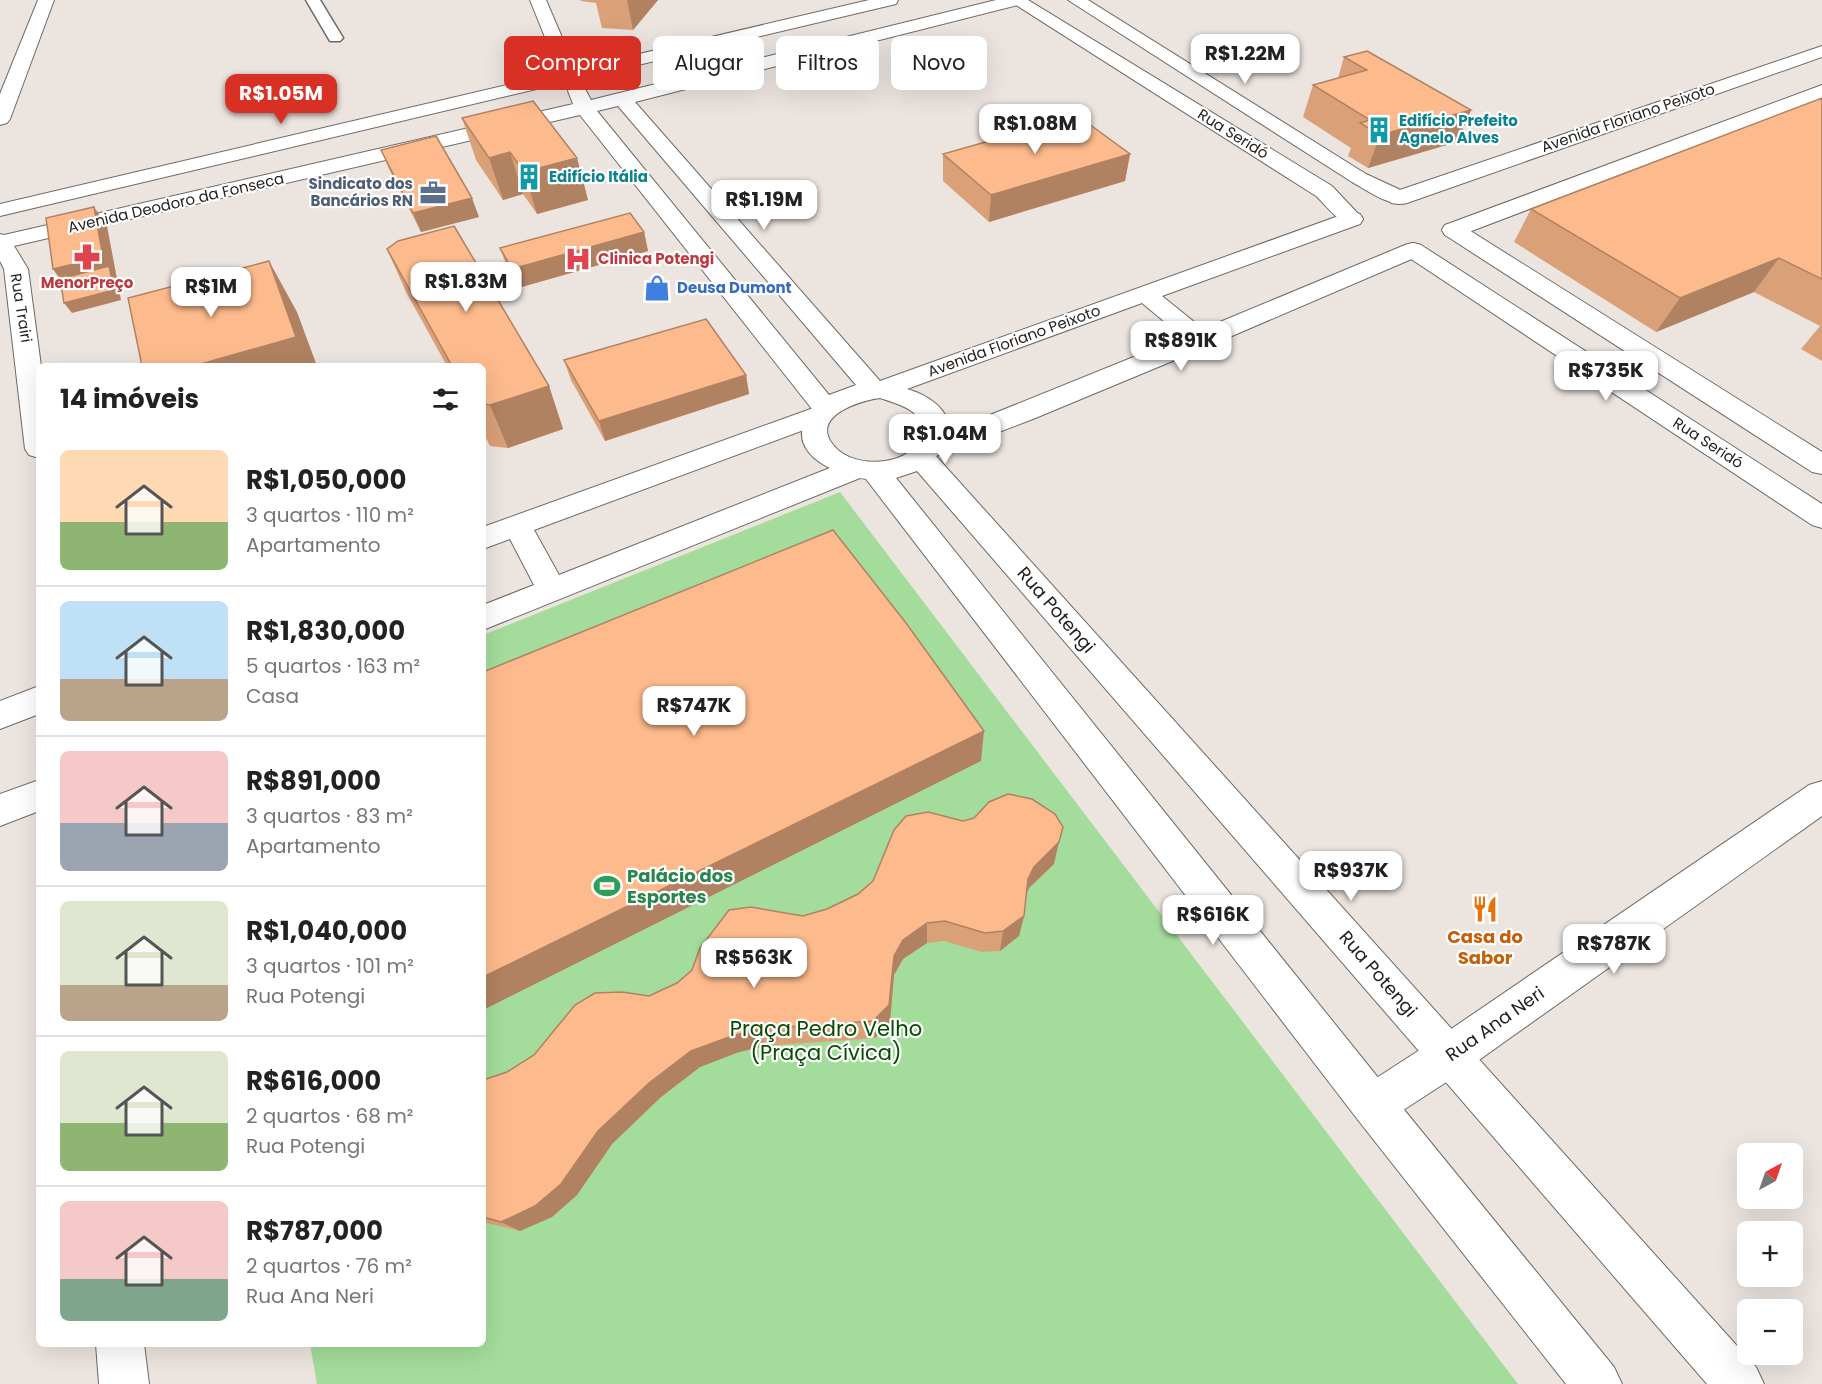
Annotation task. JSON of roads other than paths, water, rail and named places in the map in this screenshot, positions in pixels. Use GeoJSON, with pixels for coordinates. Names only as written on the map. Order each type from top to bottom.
{"type":"FeatureCollection","features":[{"type":"Feature","properties":{"kind":"main road"},"geometry":{"type":"LineString","coordinates":[[0,119],[46,0]]}},
{"type":"Feature","properties":{"kind":"main road"},"geometry":{"type":"LineString","coordinates":[[538,0],[553,36]]}},
{"type":"Feature","properties":{"kind":"main road","name":"Avenida Deodoro da Fonseca"},"geometry":{"type":"LineString","coordinates":[[641,60],[890,0]]}},
{"type":"Feature","properties":{"kind":"main road","name":"Avenida Deodoro da Fonseca"},"geometry":{"type":"LineString","coordinates":[[0,242],[622,99],[1016,0]]}},
{"type":"Feature","properties":{"kind":"main road","name":"Rua Seridó"},"geometry":{"type":"LineString","coordinates":[[1016,0],[1324,191],[1366,233]]}},
{"type":"Feature","properties":{"kind":"main road","name":"Rua Seridó"},"geometry":{"type":"LineString","coordinates":[[1076,0],[1359,178],[1399,198]]}},
{"type":"Feature","properties":{"kind":"main road","name":"Avenida Floriano Peixoto"},"geometry":{"type":"LineString","coordinates":[[1399,198],[1822,51]]}},
{"type":"Feature","properties":{"kind":"main road","name":"Avenida Deodoro da Fonseca"},"geometry":{"type":"LineString","coordinates":[[0,210],[514,90]]}},
{"type":"Feature","properties":{"kind":"main road"},"geometry":{"type":"LineString","coordinates":[[576,90],[584,107],[822,412]]}},
{"type":"Feature","properties":{"kind":"main road"},"geometry":{"type":"LineString","coordinates":[[1444,218],[1822,91]]}},
{"type":"Feature","properties":{"kind":"main road"},"geometry":{"type":"LineString","coordinates":[[622,99],[877,390]]}},
{"type":"Feature","properties":{"kind":"main road"},"geometry":{"type":"LineString","coordinates":[[1413,250],[1366,233],[1353,211],[1359,204],[1370,200],[1399,198],[1415,201],[1822,465]]}},
{"type":"Feature","properties":{"kind":"main road"},"geometry":{"type":"LineString","coordinates":[[486,617],[865,470],[908,465],[925,453],[1202,340],[1413,250],[1442,245],[1450,238],[1444,218]]}},
{"type":"Feature","properties":{"kind":"main road","name":"Avenida Floriano Peixoto"},"geometry":{"type":"LineString","coordinates":[[877,390],[1144,292],[1366,233]]}},
{"type":"Feature","properties":{"kind":"main road","name":"Rua Trairi"},"geometry":{"type":"LineString","coordinates":[[0,242],[16,269],[36,426]]}},
{"type":"Feature","properties":{"kind":"main road","name":"Rua Seridó"},"geometry":{"type":"LineString","coordinates":[[1413,250],[1822,518]]}},
{"type":"Feature","properties":{"kind":"main road"},"geometry":{"type":"LineString","coordinates":[[1144,292],[1202,340]]}},
{"type":"Feature","properties":{"kind":"main road"},"geometry":{"type":"LineString","coordinates":[[486,537],[822,412],[847,395],[877,390],[899,393],[915,399],[926,407],[937,427],[936,438],[925,453]]}},
{"type":"Feature","properties":{"kind":"main road"},"geometry":{"type":"LineString","coordinates":[[822,412],[814,428],[816,441],[824,453],[838,462],[865,470],[1597,1384]]}},
{"type":"Feature","properties":{"kind":"main road","name":"Rua Potengi"},"geometry":{"type":"LineString","coordinates":[[925,453],[1739,1384]]}},
{"type":"Feature","properties":{"kind":"main road"},"geometry":{"type":"LineString","coordinates":[[517,526],[552,591]]}},
{"type":"Feature","properties":{"kind":"main road"},"geometry":{"type":"LineString","coordinates":[[0,714],[36,701]]}},
{"type":"Feature","properties":{"kind":"main road"},"geometry":{"type":"LineString","coordinates":[[0,810],[36,796]]}},
{"type":"Feature","properties":{"kind":"main road","name":"Rua Ana Neri"},"geometry":{"type":"LineString","coordinates":[[1374,1105],[1450,1055],[1822,796]]}},
{"type":"Feature","properties":{"kind":"main road"},"geometry":{"type":"LineString","coordinates":[[120,1347],[124,1384]]}},
{"type":"Feature","properties":{"kind":"lane"},"geometry":{"type":"LineString","coordinates":[[314,0],[335,38]]}},
{"type":"Feature","properties":{"kind":"place","name":"Edifício Prefeito Agnelo Alves"},"geometry":{"type":"Point","coordinates":[1379,130]}},
{"type":"Feature","properties":{"kind":"place","name":"Edifício Itália"},"geometry":{"type":"Point","coordinates":[529,177]}},
{"type":"Feature","properties":{"kind":"place","name":"Sindicato dos Bancários RN"},"geometry":{"type":"Point","coordinates":[433,193]}},
{"type":"Feature","properties":{"kind":"place","name":"MenorPreço"},"geometry":{"type":"Point","coordinates":[87,257]}},
{"type":"Feature","properties":{"kind":"place","name":"Clinica Potengi"},"geometry":{"type":"Point","coordinates":[578,259]}},
{"type":"Feature","properties":{"kind":"place","name":"Deusa Dumont"},"geometry":{"type":"Point","coordinates":[657,288]}},
{"type":"Feature","properties":{"kind":"place","name":"Palácio dos Esportes"},"geometry":{"type":"Point","coordinates":[607,886]}},
{"type":"Feature","properties":{"kind":"place","name":"Casa do Sabor"},"geometry":{"type":"Point","coordinates":[1485,909]}},
{"type":"Feature","properties":{"kind":"park label","name":"Praça Pedro Velho (Praça Cívica)"},"geometry":{"type":"Point","coordinates":[826,1041]}}]}
